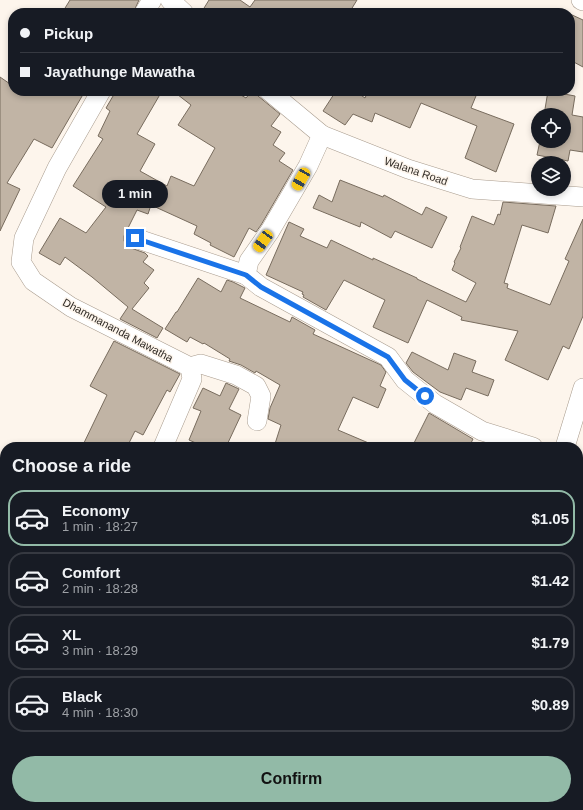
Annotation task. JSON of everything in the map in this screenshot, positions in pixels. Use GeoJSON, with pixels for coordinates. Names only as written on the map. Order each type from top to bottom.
{"type":"FeatureCollection","features":[{"type":"Feature","properties":{"kind":"street"},"geometry":{"type":"LineString","coordinates":[[170,0],[179,8]]}},
{"type":"Feature","properties":{"kind":"street","name":"Dhammananda Mawatha"},"geometry":{"type":"LineString","coordinates":[[97,96],[57,168],[24,238],[21,262],[33,281],[71,307],[190,366]]}},
{"type":"Feature","properties":{"kind":"street","name":"Walana Road"},"geometry":{"type":"LineString","coordinates":[[275,96],[322,135],[408,169],[472,189],[583,197]]}},
{"type":"Feature","properties":{"kind":"street"},"geometry":{"type":"LineString","coordinates":[[246,275],[249,261],[270,232],[304,172],[322,135]]}},
{"type":"Feature","properties":{"kind":"street"},"geometry":{"type":"LineString","coordinates":[[135,238],[246,275],[261,287],[388,357],[405,380],[435,404],[482,432],[516,442]]}},
{"type":"Feature","properties":{"kind":"street"},"geometry":{"type":"LineString","coordinates":[[165,442],[192,379],[190,366],[201,364],[236,375],[256,386],[261,396],[257,421]]}},
{"type":"Feature","properties":{"kind":"street"},"geometry":{"type":"LineString","coordinates":[[567,442],[583,388]]}},
{"type":"Feature","properties":{"kind":"building"},"geometry":{"type":"Polygon","coordinates":[[[70,0],[139,0],[135,8],[65,8],[70,0]]]}},
{"type":"Feature","properties":{"kind":"building"},"geometry":{"type":"Polygon","coordinates":[[[209,0],[240,0],[250,7],[255,0],[357,0],[352,8],[204,8],[209,0]]]}},
{"type":"Feature","properties":{"kind":"building"},"geometry":{"type":"Polygon","coordinates":[[[575,16],[583,20],[583,67],[575,63],[575,16]]]}},
{"type":"Feature","properties":{"kind":"building"},"geometry":{"type":"Polygon","coordinates":[[[0,77],[8,83],[8,96],[82,96],[52,148],[34,139],[7,183],[20,189],[0,231],[0,77]]]}},
{"type":"Feature","properties":{"kind":"building"},"geometry":{"type":"Polygon","coordinates":[[[113,96],[159,96],[137,134],[155,144],[140,171],[167,186],[171,176],[194,186],[215,148],[178,125],[191,105],[179,96],[243,96],[246,98],[248,96],[258,96],[280,114],[271,126],[281,132],[273,145],[285,153],[279,161],[293,170],[261,225],[256,232],[249,228],[234,257],[210,245],[211,243],[194,234],[197,226],[151,205],[148,214],[137,210],[124,236],[124,241],[131,248],[145,253],[148,256],[143,262],[154,270],[144,283],[149,288],[132,309],[163,328],[157,338],[120,319],[128,307],[65,257],[60,265],[39,253],[60,218],[86,233],[106,207],[73,186],[103,139],[98,136],[110,111],[106,108],[113,96]]]}},
{"type":"Feature","properties":{"kind":"building"},"geometry":{"type":"Polygon","coordinates":[[[333,96],[362,96],[365,98],[366,96],[476,96],[471,108],[514,124],[496,172],[465,158],[477,126],[421,103],[410,128],[375,113],[372,122],[353,114],[345,125],[323,111],[333,96]]]}},
{"type":"Feature","properties":{"kind":"building"},"geometry":{"type":"Polygon","coordinates":[[[547,96],[575,96],[572,115],[583,117],[583,152],[570,150],[569,156],[537,155],[538,148],[571,148],[571,108],[545,108],[547,96]]]}},
{"type":"Feature","properties":{"kind":"building"},"geometry":{"type":"Polygon","coordinates":[[[340,180],[383,197],[384,195],[422,215],[426,207],[447,217],[432,248],[395,231],[391,238],[361,222],[360,227],[313,208],[319,195],[332,202],[340,180]]]}},
{"type":"Feature","properties":{"kind":"building"},"geometry":{"type":"Polygon","coordinates":[[[503,202],[556,206],[548,233],[522,225],[504,283],[508,284],[507,288],[550,305],[569,261],[565,259],[583,219],[583,316],[569,349],[563,346],[548,380],[505,360],[518,331],[461,320],[462,317],[427,300],[408,343],[373,327],[385,300],[344,280],[326,310],[303,297],[303,292],[266,275],[289,222],[304,229],[300,236],[327,248],[331,240],[373,260],[373,258],[417,278],[466,302],[476,283],[452,270],[455,263],[454,262],[461,248],[460,247],[472,216],[494,225],[498,214],[500,215],[503,202]]]}},
{"type":"Feature","properties":{"kind":"building"},"geometry":{"type":"Polygon","coordinates":[[[198,278],[221,292],[227,280],[245,288],[240,298],[290,322],[292,317],[315,330],[313,334],[381,365],[386,372],[380,386],[386,389],[378,408],[353,397],[338,430],[366,442],[276,442],[281,425],[268,419],[270,408],[280,385],[256,371],[255,373],[241,365],[229,361],[230,359],[204,343],[203,344],[190,337],[187,342],[165,329],[198,278]]]}},
{"type":"Feature","properties":{"kind":"building"},"geometry":{"type":"Polygon","coordinates":[[[114,341],[180,374],[170,392],[167,390],[143,435],[135,431],[130,442],[84,442],[107,395],[90,386],[114,341]]]}},
{"type":"Feature","properties":{"kind":"building"},"geometry":{"type":"Polygon","coordinates":[[[412,352],[448,370],[454,353],[476,361],[472,372],[494,380],[488,396],[466,388],[461,400],[440,392],[413,372],[406,363],[412,352]]]}},
{"type":"Feature","properties":{"kind":"building"},"geometry":{"type":"Polygon","coordinates":[[[226,383],[239,389],[229,409],[241,415],[228,442],[194,442],[189,440],[201,411],[193,408],[203,388],[220,396],[226,383]]]}},
{"type":"Feature","properties":{"kind":"building"},"geometry":{"type":"Polygon","coordinates":[[[429,413],[473,439],[472,442],[414,442],[429,413]]]}},
{"type":"Feature","properties":{"kind":"route"},"geometry":{"type":"LineString","coordinates":[[135,238],[246,275],[261,287],[388,357],[405,380],[425,396]]}}]}
